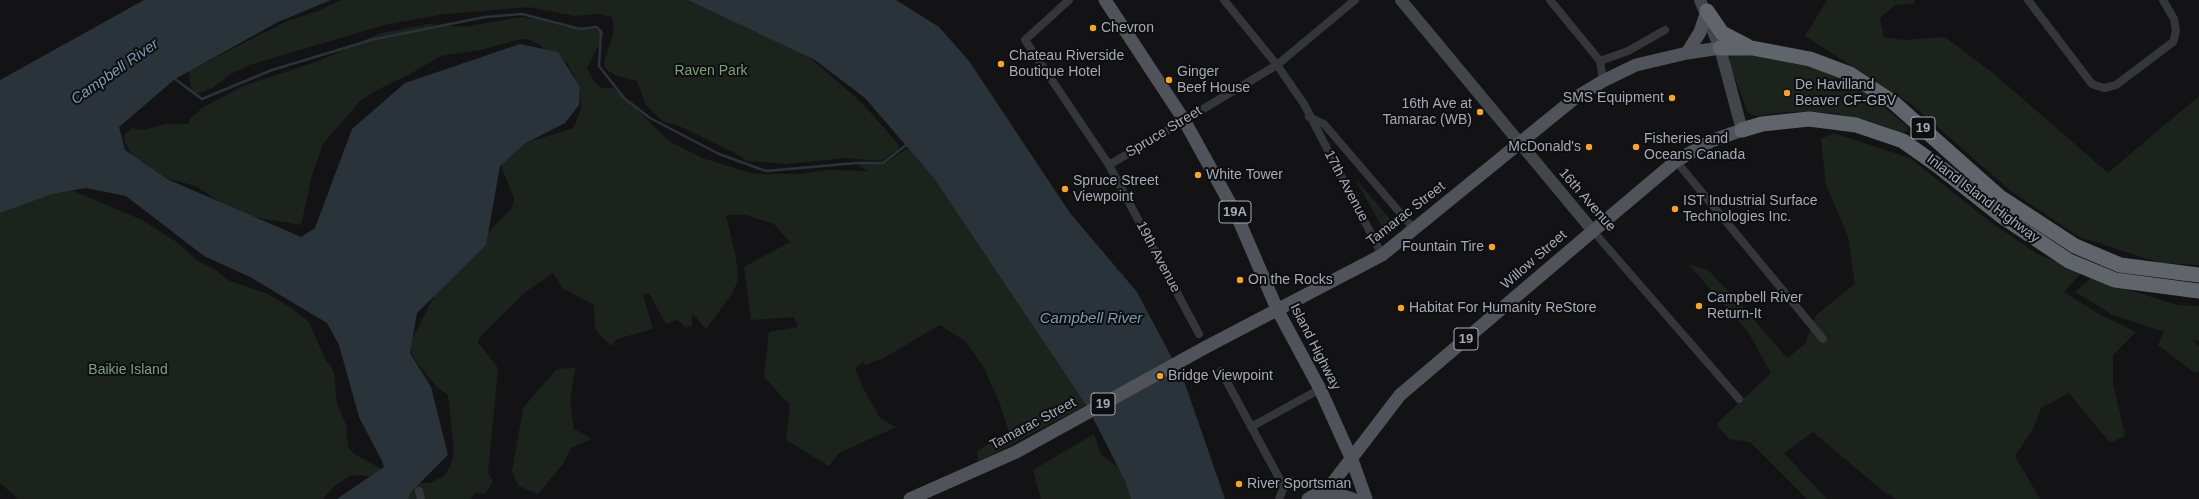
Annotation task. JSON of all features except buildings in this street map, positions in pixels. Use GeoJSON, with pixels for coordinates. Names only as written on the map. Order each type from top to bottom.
{"type":"FeatureCollection","features":[{"type":"Feature","properties":{"kind":"highway"},"geometry":{"type":"LineString","coordinates":[[1704,6],[1722,33],[1752,48]]}},
{"type":"Feature","properties":{"kind":"highway","name":"Inland Island Highway"},"geometry":{"type":"LineString","coordinates":[[1720,48],[1752,48],[1810,59],[1850,74],[1893,102],[2000,197],[2075,246],[2120,265],[2199,275]]}},
{"type":"Feature","properties":{"kind":"highway","name":"Inland Island Highway"},"geometry":{"type":"LineString","coordinates":[[1742,130],[1762,124],[1809,119],[1856,125],[1903,141],[1937,165],[2004,217],[2069,261],[2115,280],[2199,291]]}},
{"type":"Feature","properties":{"kind":"main road","name":"Island Highway"},"geometry":{"type":"LineString","coordinates":[[1105,0],[1184,120],[1237,216],[1277,309],[1320,389],[1352,460],[1366,499]]}},
{"type":"Feature","properties":{"kind":"main road"},"geometry":{"type":"LineString","coordinates":[[1687,53],[1700,32],[1704,6]]}},
{"type":"Feature","properties":{"kind":"main road","name":"Tamarac Street"},"geometry":{"type":"LineString","coordinates":[[910,499],[926,496],[1016,452],[1277,309],[1382,255],[1575,98],[1602,81],[1636,65],[1687,53],[1720,48]]}},
{"type":"Feature","properties":{"kind":"main road","name":"Willow Street"},"geometry":{"type":"LineString","coordinates":[[1308,499],[1331,485],[1352,460],[1400,395],[1593,230],[1676,161],[1711,141],[1742,130]]}},
{"type":"Feature","properties":{"kind":"main road"},"geometry":{"type":"LineString","coordinates":[[1313,499],[1333,494],[1353,499]]}},
{"type":"Feature","properties":{"kind":"street","name":"19th Avenue"},"geometry":{"type":"LineString","coordinates":[[1069,0],[1026,40],[1109,164],[1199,334]]}},
{"type":"Feature","properties":{"kind":"street","name":"17th Avenue"},"geometry":{"type":"LineString","coordinates":[[1224,0],[1277,65],[1304,104],[1309,117],[1382,255]]}},
{"type":"Feature","properties":{"kind":"street","name":"Spruce Street"},"geometry":{"type":"LineString","coordinates":[[1109,164],[1277,65],[1355,0]]}},
{"type":"Feature","properties":{"kind":"street","name":"16th Avenue"},"geometry":{"type":"LineString","coordinates":[[1401,0],[1519,144],[1739,399]]}},
{"type":"Feature","properties":{"kind":"street"},"geometry":{"type":"LineString","coordinates":[[1550,0],[1600,61],[1602,81]]}},
{"type":"Feature","properties":{"kind":"street"},"geometry":{"type":"LineString","coordinates":[[2028,0],[2092,84],[2104,88],[2116,85],[2174,42],[2176,31],[2174,19],[2163,0]]}},
{"type":"Feature","properties":{"kind":"street"},"geometry":{"type":"LineString","coordinates":[[1704,6],[1720,48],[1742,130]]}},
{"type":"Feature","properties":{"kind":"street"},"geometry":{"type":"LineString","coordinates":[[1600,61],[1628,51],[1665,30]]}},
{"type":"Feature","properties":{"kind":"street","name":"17th Avenue"},"geometry":{"type":"LineString","coordinates":[[1309,117],[1324,124],[1414,230]]}},
{"type":"Feature","properties":{"kind":"street"},"geometry":{"type":"LineString","coordinates":[[1676,161],[1823,338]]}},
{"type":"Feature","properties":{"kind":"street"},"geometry":{"type":"LineString","coordinates":[[1221,371],[1284,487]]}},
{"type":"Feature","properties":{"kind":"street"},"geometry":{"type":"LineString","coordinates":[[1251,427],[1320,389]]}},
{"type":"Feature","properties":{"kind":"street"},"geometry":{"type":"LineString","coordinates":[[1279,499],[1284,487],[1290,480]]}},
{"type":"Feature","properties":{"kind":"green space","name":"Raven Park"},"geometry":{"type":"Polygon","coordinates":[[[341,0],[703,0],[808,56],[862,103],[899,145],[899,148],[882,161],[844,158],[789,164],[747,161],[735,153],[679,126],[662,121],[646,105],[637,81],[617,76],[607,70],[604,65],[614,31],[612,17],[600,14],[575,16],[528,7],[445,14],[384,25],[249,65],[229,75],[213,88],[194,95],[190,83],[189,71],[287,21],[315,12],[341,0]]]}},
{"type":"Feature","properties":{"kind":"green space"},"geometry":{"type":"Polygon","coordinates":[[[1827,0],[1914,0],[1915,3],[1895,5],[1880,18],[1884,37],[1905,40],[1945,37],[1993,73],[2108,173],[2199,96],[2199,265],[2161,263],[2079,237],[2011,191],[1911,104],[1805,36],[1827,0]]]}},
{"type":"Feature","properties":{"kind":"green space"},"geometry":{"type":"Polygon","coordinates":[[[519,17],[536,19],[571,28],[602,29],[604,35],[587,68],[593,80],[601,88],[613,88],[619,92],[669,141],[702,158],[750,173],[800,174],[825,170],[869,171],[860,167],[860,161],[885,163],[908,148],[933,177],[1086,405],[978,462],[977,451],[1009,432],[999,401],[983,366],[965,341],[940,325],[880,360],[866,365],[863,362],[855,368],[863,388],[880,418],[896,427],[839,453],[829,466],[786,440],[790,405],[764,377],[769,332],[798,327],[794,317],[751,320],[744,267],[790,242],[774,224],[746,215],[726,215],[736,258],[738,281],[731,295],[706,329],[692,313],[692,325],[686,328],[678,320],[666,324],[649,293],[643,295],[653,329],[617,339],[611,346],[595,329],[594,305],[562,288],[553,273],[528,290],[480,337],[478,342],[498,368],[488,473],[493,481],[485,494],[476,493],[470,499],[407,499],[414,483],[429,483],[443,477],[451,465],[454,450],[448,395],[437,387],[417,363],[410,350],[411,341],[444,277],[512,208],[514,198],[500,163],[522,144],[571,129],[575,125],[581,108],[580,88],[568,64],[540,45],[528,39],[521,39],[481,50],[441,56],[408,75],[379,89],[361,100],[323,144],[312,175],[301,225],[249,216],[227,207],[196,186],[162,177],[131,154],[124,140],[125,135],[132,128],[143,130],[166,124],[188,124],[190,119],[202,108],[245,85],[319,61],[378,34],[429,24],[465,27],[519,17]]]}},
{"type":"Feature","properties":{"kind":"green space"},"geometry":{"type":"Polygon","coordinates":[[[1730,55],[1775,56],[1834,73],[1863,90],[1908,127],[1908,131],[1902,133],[1868,120],[1831,113],[1787,112],[1755,116],[1748,113],[1729,63],[1730,55]]]}},
{"type":"Feature","properties":{"kind":"green space"},"geometry":{"type":"Polygon","coordinates":[[[1834,133],[1910,158],[1989,221],[2036,253],[2081,273],[2064,292],[2097,313],[2136,332],[2113,355],[2113,383],[2125,436],[2110,443],[2069,393],[2041,408],[2033,429],[2015,456],[2040,499],[1897,499],[1884,492],[1813,432],[1784,453],[1827,499],[1807,499],[1750,442],[1729,439],[1716,424],[1771,373],[1748,332],[1688,264],[1708,270],[1737,300],[1787,358],[1805,344],[1816,315],[1855,284],[1848,236],[1826,185],[1821,139],[1834,133]]]}},
{"type":"Feature","properties":{"kind":"green space"},"geometry":{"type":"Polygon","coordinates":[[[1354,177],[1395,225],[1385,232],[1354,177]]]}},
{"type":"Feature","properties":{"kind":"green space","name":"Baikie Island"},"geometry":{"type":"Polygon","coordinates":[[[69,189],[144,221],[175,241],[199,262],[211,267],[230,281],[268,294],[293,309],[309,322],[326,361],[331,366],[334,373],[337,404],[346,425],[348,447],[354,454],[382,469],[376,478],[362,475],[350,476],[334,486],[323,499],[18,499],[0,483],[0,207],[69,189]]]}},
{"type":"Feature","properties":{"kind":"green space"},"geometry":{"type":"Polygon","coordinates":[[[2091,278],[2177,305],[2199,306],[2199,341],[2192,339],[2199,346],[2199,372],[2195,373],[2158,345],[2164,332],[2113,315],[2075,292],[2091,278]]]}},
{"type":"Feature","properties":{"kind":"green space"},"geometry":{"type":"Polygon","coordinates":[[[575,368],[570,404],[574,429],[592,439],[571,448],[564,463],[538,494],[519,486],[512,472],[523,408],[557,369],[575,368]]]}},
{"type":"Feature","properties":{"kind":"green space"},"geometry":{"type":"Polygon","coordinates":[[[1094,434],[1101,454],[1120,469],[1135,499],[1041,499],[1033,470],[1094,434]]]}},
{"type":"Feature","properties":{"kind":"water"},"geometry":{"type":"Polygon","coordinates":[[[144,0],[331,0],[278,22],[175,79],[119,127],[125,150],[167,179],[301,237],[315,228],[352,129],[405,83],[520,44],[558,52],[580,87],[579,105],[565,123],[524,144],[500,166],[486,245],[417,313],[410,353],[431,387],[448,455],[411,492],[408,499],[337,499],[384,467],[359,417],[339,345],[327,323],[250,277],[204,256],[126,196],[86,188],[52,194],[0,213],[0,80],[144,0]]]}},
{"type":"Feature","properties":{"kind":"water","name":"Campbell River"},"geometry":{"type":"Polygon","coordinates":[[[688,0],[896,0],[939,27],[969,61],[1070,213],[1137,292],[1184,381],[1225,499],[1131,499],[1126,483],[1088,408],[933,177],[865,98],[815,60],[688,0]]]}},
{"type":"Feature","properties":{"kind":"waterway"},"geometry":{"type":"LineString","coordinates":[[175,79],[202,99],[272,70],[371,40],[485,17],[522,14],[580,29],[597,27],[601,32],[599,66],[624,98],[650,118],[719,154],[766,171],[856,163],[883,163],[906,145]]}},
{"type":"Feature","properties":{"kind":"place","name":"Chevron"},"geometry":{"type":"Point","coordinates":[1093,28]}},
{"type":"Feature","properties":{"kind":"place","name":"Chateau Riverside Boutique Hotel"},"geometry":{"type":"Point","coordinates":[1001,64]}},
{"type":"Feature","properties":{"kind":"place","name":"Ginger Beef House"},"geometry":{"type":"Point","coordinates":[1169,80]}},
{"type":"Feature","properties":{"kind":"place","name":"De Havilland Beaver CF-GBV"},"geometry":{"type":"Point","coordinates":[1787,93]}},
{"type":"Feature","properties":{"kind":"place","name":"SMS Equipment"},"geometry":{"type":"Point","coordinates":[1672,98]}},
{"type":"Feature","properties":{"kind":"place","name":"16th Ave at Tamarac (WB)"},"geometry":{"type":"Point","coordinates":[1480,112]}},
{"type":"Feature","properties":{"kind":"place","name":"McDonald's"},"geometry":{"type":"Point","coordinates":[1589,147]}},
{"type":"Feature","properties":{"kind":"place","name":"Fisheries and Oceans Canada"},"geometry":{"type":"Point","coordinates":[1636,147]}},
{"type":"Feature","properties":{"kind":"place","name":"White Tower"},"geometry":{"type":"Point","coordinates":[1198,175]}},
{"type":"Feature","properties":{"kind":"place","name":"Spruce Street Viewpoint"},"geometry":{"type":"Point","coordinates":[1065,189]}},
{"type":"Feature","properties":{"kind":"place","name":"IST Industrial Surface Technologies Inc."},"geometry":{"type":"Point","coordinates":[1675,209]}},
{"type":"Feature","properties":{"kind":"place","name":"Fountain Tire"},"geometry":{"type":"Point","coordinates":[1492,247]}},
{"type":"Feature","properties":{"kind":"place","name":"On the Rocks"},"geometry":{"type":"Point","coordinates":[1240,280]}},
{"type":"Feature","properties":{"kind":"place","name":"Campbell River Return-It"},"geometry":{"type":"Point","coordinates":[1699,306]}},
{"type":"Feature","properties":{"kind":"place","name":"Habitat For Humanity ReStore"},"geometry":{"type":"Point","coordinates":[1401,308]}},
{"type":"Feature","properties":{"kind":"place","name":"Bridge Viewpoint"},"geometry":{"type":"Point","coordinates":[1160,376]}},
{"type":"Feature","properties":{"kind":"place","name":"River Sportsman"},"geometry":{"type":"Point","coordinates":[1239,484]}}]}
